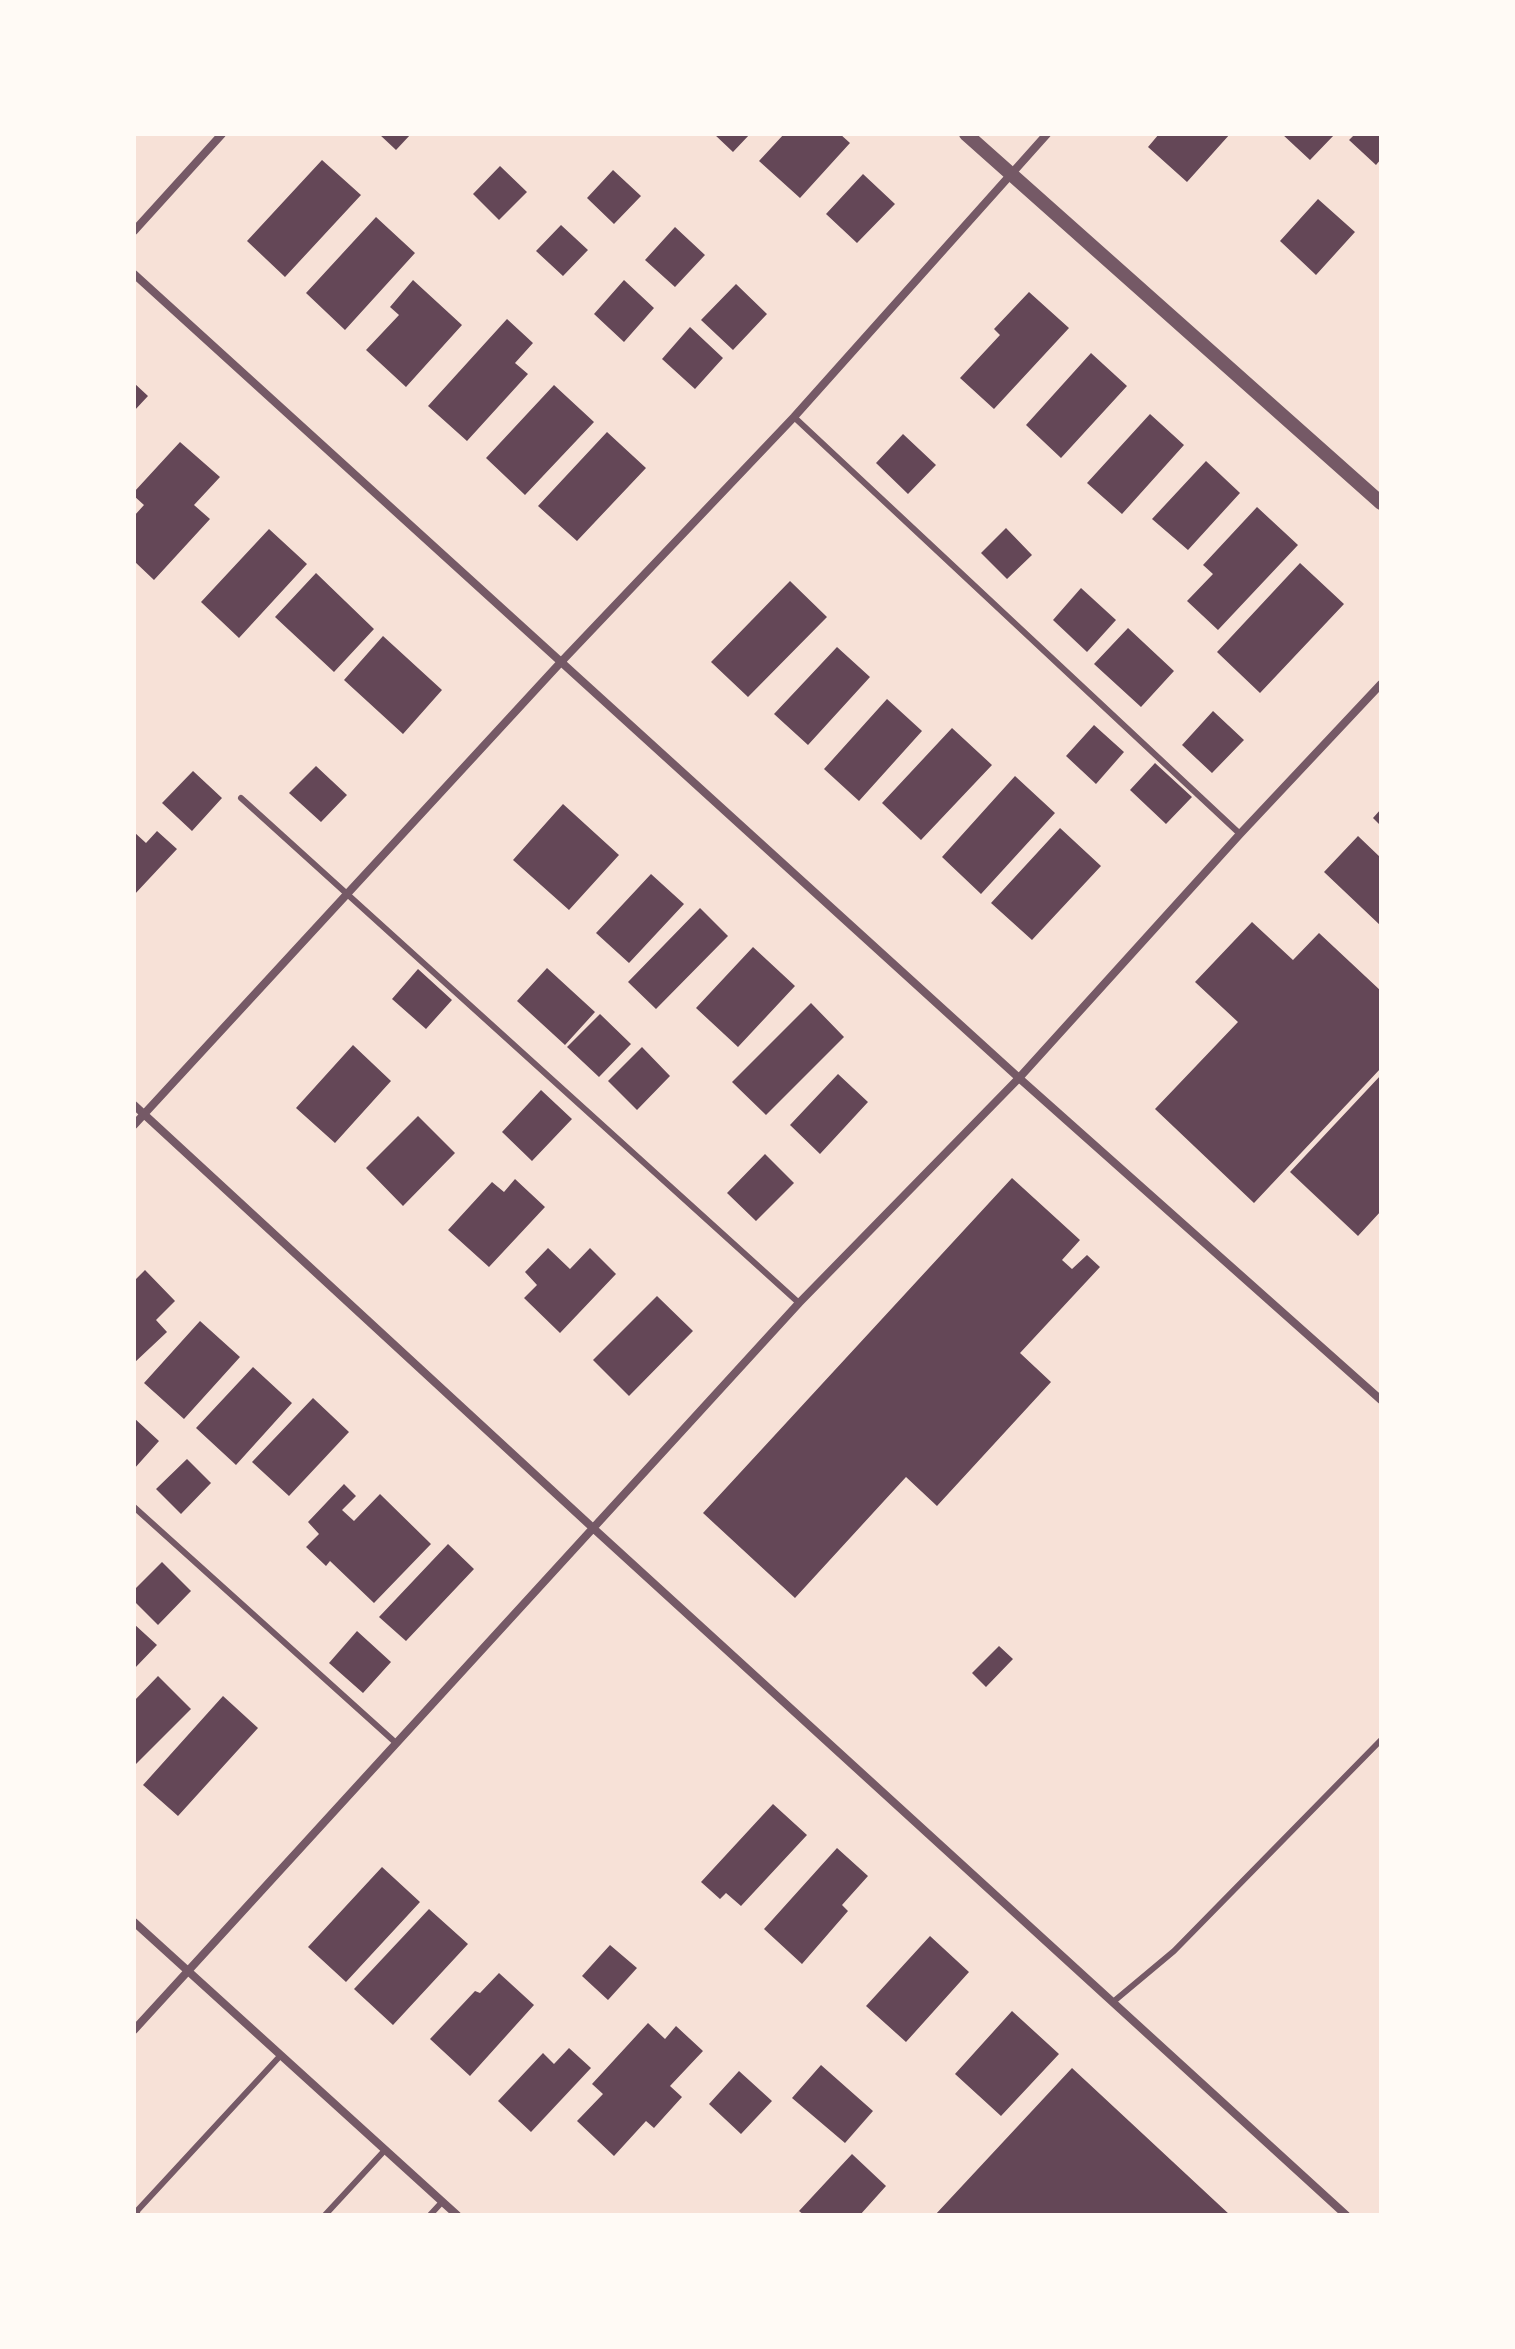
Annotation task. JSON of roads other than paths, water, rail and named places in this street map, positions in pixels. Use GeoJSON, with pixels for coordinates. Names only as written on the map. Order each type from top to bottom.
{"type":"FeatureCollection","features":[{"type":"Feature","properties":{"kind":"street"},"geometry":{"type":"LineString","coordinates":[[134,231],[222,134]]}},
{"type":"Feature","properties":{"kind":"street"},"geometry":{"type":"LineString","coordinates":[[966,134],[1381,503]]}},
{"type":"Feature","properties":{"kind":"street"},"geometry":{"type":"LineString","coordinates":[[134,1125],[561,662],[794,417],[1047,134]]}},
{"type":"Feature","properties":{"kind":"street"},"geometry":{"type":"LineString","coordinates":[[134,274],[1019,1078],[1381,1400]]}},
{"type":"Feature","properties":{"kind":"street"},"geometry":{"type":"LineString","coordinates":[[134,2030],[799,1303],[1019,1078],[1381,684]]}},
{"type":"Feature","properties":{"kind":"street"},"geometry":{"type":"LineString","coordinates":[[134,1105],[1346,2215]]}},
{"type":"Feature","properties":{"kind":"street"},"geometry":{"type":"LineString","coordinates":[[134,1922],[457,2215]]}},
{"type":"Feature","properties":{"kind":"lane"},"geometry":{"type":"LineString","coordinates":[[794,417],[1240,834]]}},
{"type":"Feature","properties":{"kind":"lane"},"geometry":{"type":"LineString","coordinates":[[241,798],[799,1303]]}},
{"type":"Feature","properties":{"kind":"lane"},"geometry":{"type":"LineString","coordinates":[[134,1507],[396,1743]]}},
{"type":"Feature","properties":{"kind":"lane"},"geometry":{"type":"LineString","coordinates":[[1113,2002],[1174,1951],[1381,1740]]}},
{"type":"Feature","properties":{"kind":"lane"},"geometry":{"type":"LineString","coordinates":[[138,2215],[136,2212],[281,2055]]}},
{"type":"Feature","properties":{"kind":"lane"},"geometry":{"type":"LineString","coordinates":[[325,2215],[385,2150]]}},
{"type":"Feature","properties":{"kind":"lane"},"geometry":{"type":"LineString","coordinates":[[430,2215],[442,2202]]}}]}
